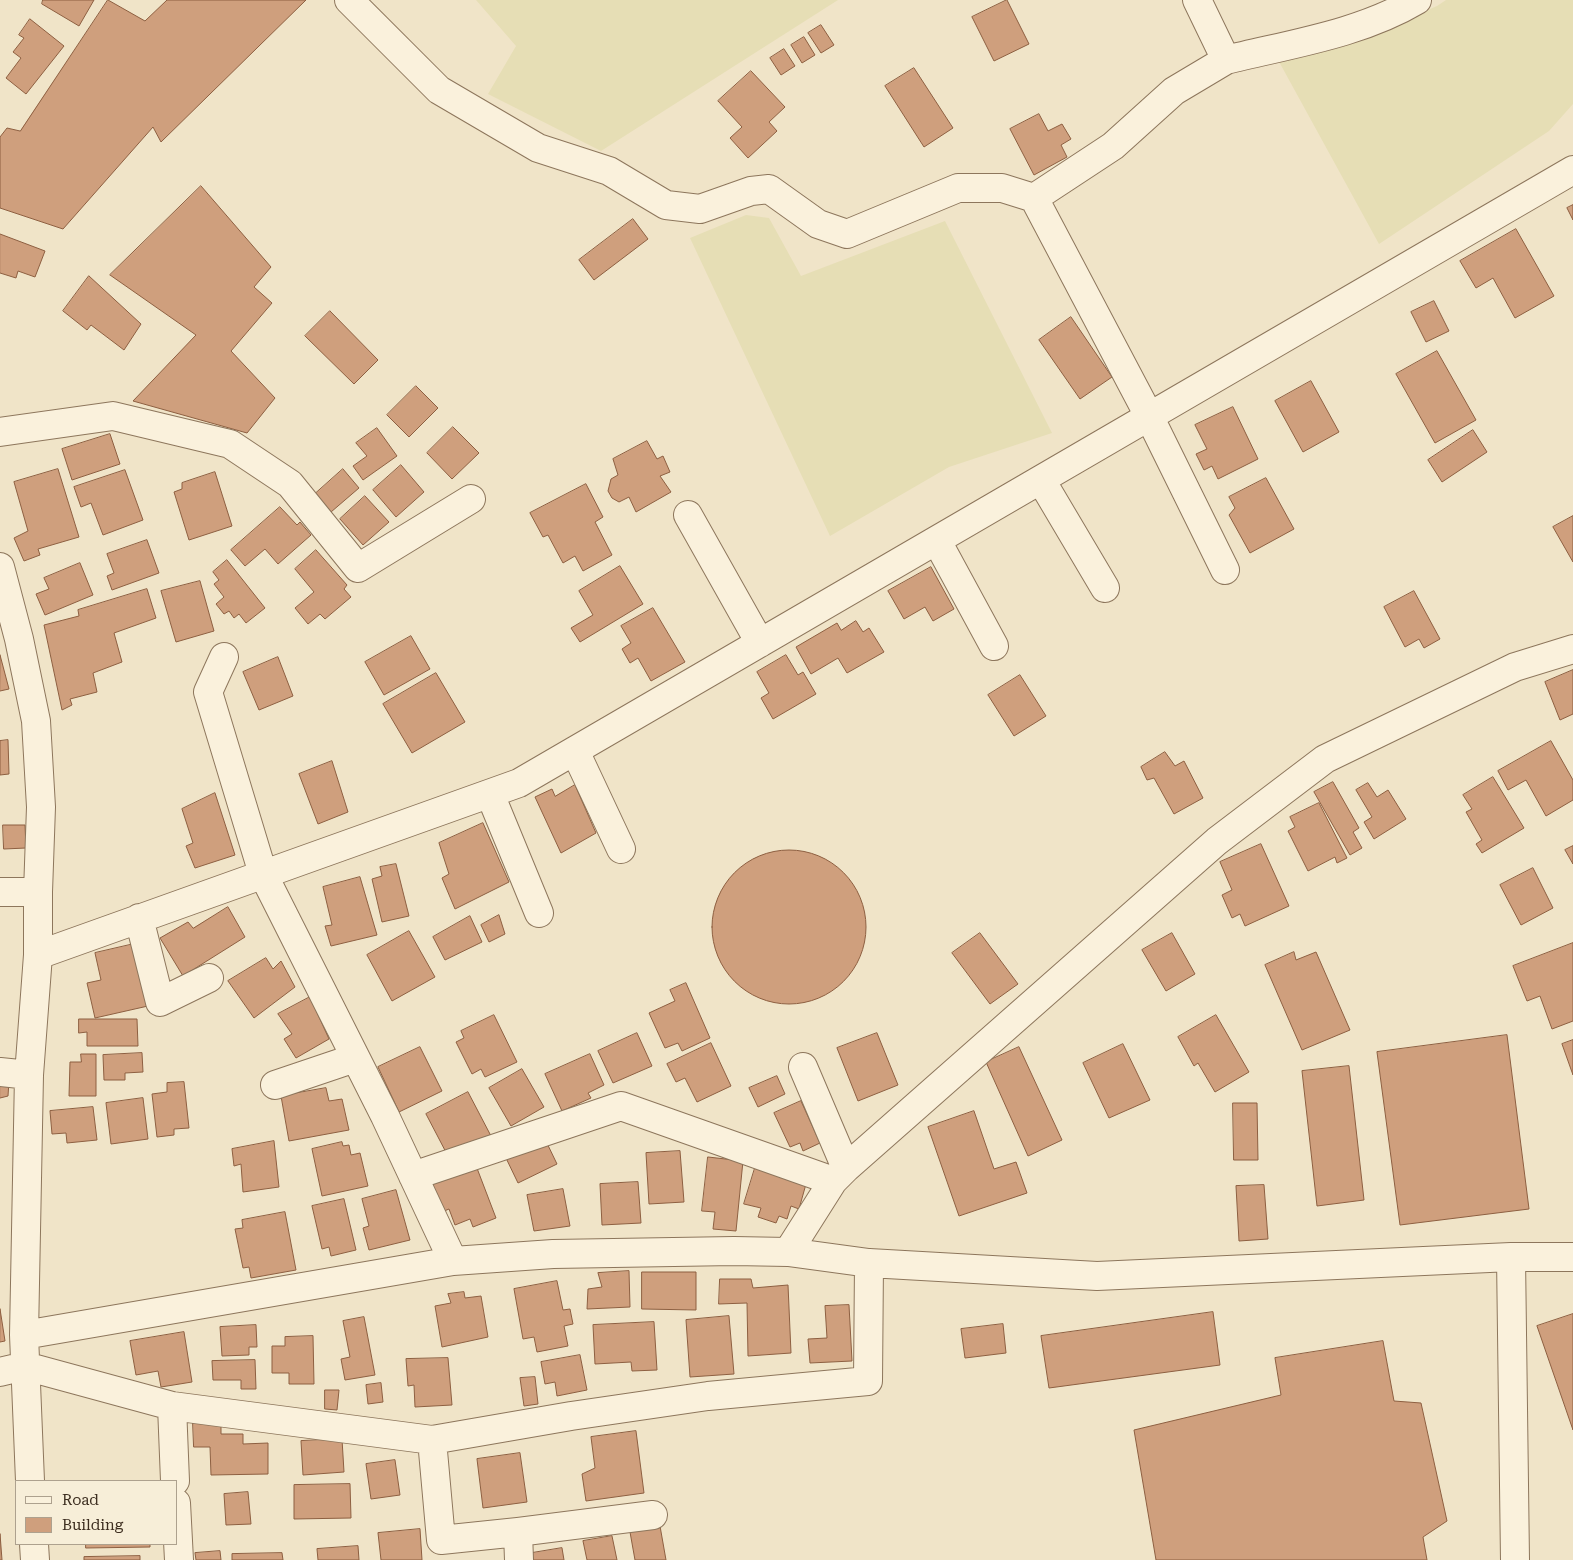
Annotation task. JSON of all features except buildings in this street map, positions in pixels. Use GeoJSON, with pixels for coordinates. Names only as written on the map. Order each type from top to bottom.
{"type":"FeatureCollection","features":[{"type":"Feature","properties":{"kind":"street"},"geometry":{"type":"LineString","coordinates":[[349,0],[439,90],[538,148],[609,171],[666,205],[700,209],[751,191],[769,189],[818,224],[847,234],[958,188],[1002,188],[1034,198],[1149,416],[1225,570]]}},
{"type":"Feature","properties":{"kind":"street"},"geometry":{"type":"LineString","coordinates":[[1197,0],[1226,60]]}},
{"type":"Feature","properties":{"kind":"street"},"geometry":{"type":"LineString","coordinates":[[1034,198],[1113,146],[1174,91],[1226,60],[1336,33],[1397,12],[1417,0]]}},
{"type":"Feature","properties":{"kind":"street"},"geometry":{"type":"LineString","coordinates":[[38,955],[519,783],[1573,170]]}},
{"type":"Feature","properties":{"kind":"street"},"geometry":{"type":"LineString","coordinates":[[0,432],[113,416],[230,444],[290,484],[358,568],[471,499]]}},
{"type":"Feature","properties":{"kind":"street"},"geometry":{"type":"LineString","coordinates":[[1041,480],[1105,588]]}},
{"type":"Feature","properties":{"kind":"street"},"geometry":{"type":"LineString","coordinates":[[688,515],[760,643]]}},
{"type":"Feature","properties":{"kind":"street"},"geometry":{"type":"LineString","coordinates":[[937,541],[994,646]]}},
{"type":"Feature","properties":{"kind":"street"},"geometry":{"type":"LineString","coordinates":[[0,567],[19,640],[36,721],[41,807],[38,955],[29,1076],[24,1335],[12,1369],[30,1480]]}},
{"type":"Feature","properties":{"kind":"street"},"geometry":{"type":"LineString","coordinates":[[788,1252],[840,1174],[1218,841],[1325,759],[1514,667],[1573,649]]}},
{"type":"Feature","properties":{"kind":"street"},"geometry":{"type":"LineString","coordinates":[[224,657],[208,692],[262,874],[355,1058],[453,1261]]}},
{"type":"Feature","properties":{"kind":"street"},"geometry":{"type":"LineString","coordinates":[[575,751],[621,849]]}},
{"type":"Feature","properties":{"kind":"street"},"geometry":{"type":"LineString","coordinates":[[490,794],[539,913]]}},
{"type":"Feature","properties":{"kind":"street"},"geometry":{"type":"LineString","coordinates":[[0,892],[38,892]]}},
{"type":"Feature","properties":{"kind":"street"},"geometry":{"type":"LineString","coordinates":[[139,918],[160,1002],[209,978]]}},
{"type":"Feature","properties":{"kind":"street"},"geometry":{"type":"LineString","coordinates":[[274,1085],[355,1058]]}},
{"type":"Feature","properties":{"kind":"street"},"geometry":{"type":"LineString","coordinates":[[803,1067],[840,1174]]}},
{"type":"Feature","properties":{"kind":"street"},"geometry":{"type":"LineString","coordinates":[[0,1072],[29,1076]]}},
{"type":"Feature","properties":{"kind":"street"},"geometry":{"type":"LineString","coordinates":[[413,1176],[621,1106],[840,1174]]}},
{"type":"Feature","properties":{"kind":"street"},"geometry":{"type":"LineString","coordinates":[[24,1335],[453,1261],[553,1254],[788,1252],[869,1263],[1097,1276],[1511,1257],[1573,1258]]}},
{"type":"Feature","properties":{"kind":"street"},"geometry":{"type":"LineString","coordinates":[[1511,1257],[1515,1560]]}},
{"type":"Feature","properties":{"kind":"street"},"geometry":{"type":"LineString","coordinates":[[12,1369],[172,1406],[432,1440],[571,1416],[708,1396],[868,1381],[869,1263]]}},
{"type":"Feature","properties":{"kind":"street"},"geometry":{"type":"LineString","coordinates":[[172,1406],[175,1480]]}},
{"type":"Feature","properties":{"kind":"street"},"geometry":{"type":"LineString","coordinates":[[432,1440],[441,1540],[653,1515]]}},
{"type":"Feature","properties":{"kind":"street"},"geometry":{"type":"LineString","coordinates":[[518,1532],[519,1560]]}},
{"type":"Feature","properties":{"kind":"street"},"geometry":{"type":"LineString","coordinates":[[178,1541],[179,1560]]}},
{"type":"Feature","properties":{"kind":"street"},"geometry":{"type":"LineString","coordinates":[[34,1545],[34,1560]]}},
{"type":"Feature","properties":{"kind":"shaded area"},"geometry":{"type":"Polygon","coordinates":[[[476,0],[838,0],[601,151],[488,94],[516,46],[476,0]]]}},
{"type":"Feature","properties":{"kind":"shaded area"},"geometry":{"type":"Polygon","coordinates":[[[1446,0],[1573,0],[1573,104],[1549,131],[1379,244],[1277,58],[1351,43],[1437,6],[1446,0]]]}},
{"type":"Feature","properties":{"kind":"shaded area"},"geometry":{"type":"Polygon","coordinates":[[[746,215],[769,218],[801,276],[945,221],[1052,433],[949,467],[830,536],[690,238],[746,215]]]}}]}
